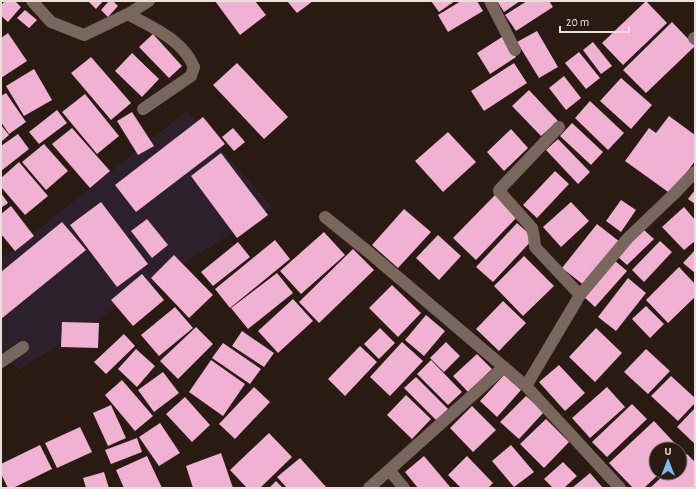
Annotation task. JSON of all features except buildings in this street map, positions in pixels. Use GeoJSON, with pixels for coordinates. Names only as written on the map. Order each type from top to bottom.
{"type":"FeatureCollection","features":[{"type":"Feature","properties":{"kind":"street"},"geometry":{"type":"LineString","coordinates":[[32,1],[50,22],[84,35],[128,14],[149,1]]}},
{"type":"Feature","properties":{"kind":"street"},"geometry":{"type":"LineString","coordinates":[[490,1],[515,50]]}},
{"type":"Feature","properties":{"kind":"street"},"geometry":{"type":"LineString","coordinates":[[128,14],[174,40],[190,58],[194,67],[191,76],[143,109]]}},
{"type":"Feature","properties":{"kind":"street"},"geometry":{"type":"LineString","coordinates":[[560,127],[499,191],[532,228],[535,247],[580,294]]}},
{"type":"Feature","properties":{"kind":"street"},"geometry":{"type":"LineString","coordinates":[[526,386],[580,294],[628,238],[695,172]]}},
{"type":"Feature","properties":{"kind":"street"},"geometry":{"type":"LineString","coordinates":[[325,217],[526,386],[620,488]]}},
{"type":"Feature","properties":{"kind":"street"},"geometry":{"type":"LineString","coordinates":[[1,362],[23,347]]}},
{"type":"Feature","properties":{"kind":"street"},"geometry":{"type":"LineString","coordinates":[[369,488],[504,367]]}},
{"type":"Feature","properties":{"kind":"street"},"geometry":{"type":"LineString","coordinates":[[388,470],[404,488]]}},
{"type":"Feature","properties":{"kind":"shaded area"},"geometry":{"type":"Polygon","coordinates":[[[187,111],[272,207],[19,370],[1,349],[1,259],[187,111]]]}}]}
